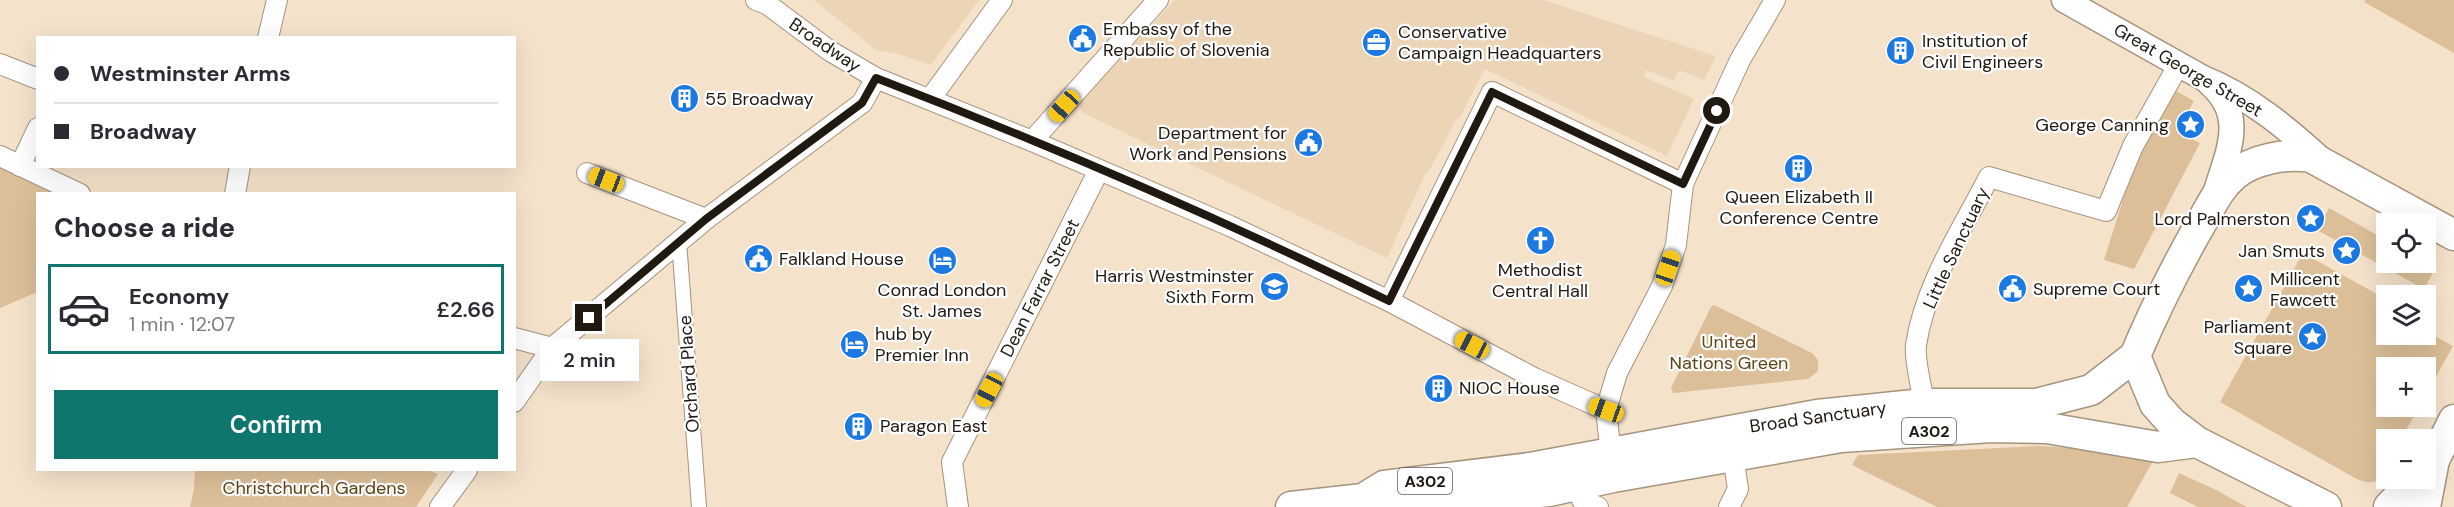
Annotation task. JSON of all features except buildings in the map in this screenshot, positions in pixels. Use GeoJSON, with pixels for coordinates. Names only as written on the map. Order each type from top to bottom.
{"type":"FeatureCollection","features":[{"type":"Feature","properties":{"kind":"main road","name":"A302"},"geometry":{"type":"LineString","coordinates":[[2135,356],[2184,253],[2220,190],[2234,176],[2258,163],[2301,156],[2326,164]]}},
{"type":"Feature","properties":{"kind":"main road","name":"Great George Street"},"geometry":{"type":"LineString","coordinates":[[2326,164],[2400,213]]}},
{"type":"Feature","properties":{"kind":"main road","name":"Great George Street"},"geometry":{"type":"LineString","coordinates":[[2404,213],[2421,205],[2454,215]]}},
{"type":"Feature","properties":{"kind":"main road","name":"Great George Street"},"geometry":{"type":"LineString","coordinates":[[2436,228],[2454,235]]}},
{"type":"Feature","properties":{"kind":"main road"},"geometry":{"type":"LineString","coordinates":[[2436,246],[2454,256]]}},
{"type":"Feature","properties":{"kind":"main road","name":"Broad Sanctuary"},"geometry":{"type":"LineString","coordinates":[[1492,485],[1612,465],[1817,415],[1924,404],[2021,405],[2063,399],[2091,390],[2135,356]]}},
{"type":"Feature","properties":{"kind":"main road"},"geometry":{"type":"LineString","coordinates":[[2135,356],[2155,404],[2172,423],[2197,442],[2326,507]]}},
{"type":"Feature","properties":{"kind":"main road"},"geometry":{"type":"LineString","coordinates":[[2436,450],[2454,420]]}},
{"type":"Feature","properties":{"kind":"main road","name":"Broad Sanctuary"},"geometry":{"type":"LineString","coordinates":[[1492,485],[1577,486],[1612,465],[1733,456],[1841,436],[1991,427],[2047,428],[2158,447],[2197,442]]}},
{"type":"Feature","properties":{"kind":"main road","name":"A302"},"geometry":{"type":"LineString","coordinates":[[1291,507],[1372,503],[1384,486],[1492,485]]}},
{"type":"Feature","properties":{"kind":"main road","name":"A302"},"geometry":{"type":"LineString","coordinates":[[1392,507],[1492,485]]}},
{"type":"Feature","properties":{"kind":"main road"},"geometry":{"type":"LineString","coordinates":[[2389,507],[2406,489]]}},
{"type":"Feature","properties":{"kind":"main road"},"geometry":{"type":"LineString","coordinates":[[2425,489],[2425,507]]}},
{"type":"Feature","properties":{"kind":"street"},"geometry":{"type":"LineString","coordinates":[[268,36],[277,0]]}},
{"type":"Feature","properties":{"kind":"street","name":"Broadway"},"geometry":{"type":"LineString","coordinates":[[516,399],[552,348],[706,219],[862,103],[876,78],[830,51],[767,4],[756,0]]}},
{"type":"Feature","properties":{"kind":"street"},"geometry":{"type":"LineString","coordinates":[[930,99],[1002,0]]}},
{"type":"Feature","properties":{"kind":"street"},"geometry":{"type":"LineString","coordinates":[[1032,141],[1158,0]]}},
{"type":"Feature","properties":{"kind":"street"},"geometry":{"type":"LineString","coordinates":[[1612,465],[1606,410],[1617,373],[1662,286],[1674,251],[1683,184],[1740,60],[1775,0]]}},
{"type":"Feature","properties":{"kind":"street","name":"Great George Street"},"geometry":{"type":"LineString","coordinates":[[2064,0],[2247,100],[2291,131],[2326,164]]}},
{"type":"Feature","properties":{"kind":"street"},"geometry":{"type":"LineString","coordinates":[[0,64],[36,78]]}},
{"type":"Feature","properties":{"kind":"street","name":"Little Sanctuary"},"geometry":{"type":"LineString","coordinates":[[1924,404],[1915,347],[1928,300],[1989,177],[2106,211],[2133,146],[2179,64]]}},
{"type":"Feature","properties":{"kind":"street"},"geometry":{"type":"LineString","coordinates":[[876,78],[1032,141],[1230,226],[1389,301],[1534,378],[1606,410]]}},
{"type":"Feature","properties":{"kind":"street"},"geometry":{"type":"LineString","coordinates":[[2203,78],[2220,92],[2228,106],[2232,124],[2231,142],[2212,203]]}},
{"type":"Feature","properties":{"kind":"street"},"geometry":{"type":"LineString","coordinates":[[1389,301],[1492,92],[1683,184]]}},
{"type":"Feature","properties":{"kind":"street"},"geometry":{"type":"LineString","coordinates":[[20,166],[36,133]]}},
{"type":"Feature","properties":{"kind":"street"},"geometry":{"type":"LineString","coordinates":[[0,156],[76,192]]}},
{"type":"Feature","properties":{"kind":"street"},"geometry":{"type":"LineString","coordinates":[[235,192],[240,168]]}},
{"type":"Feature","properties":{"kind":"street","name":"Dean Farrar Street"},"geometry":{"type":"LineString","coordinates":[[958,507],[952,462],[1099,170]]}},
{"type":"Feature","properties":{"kind":"street"},"geometry":{"type":"LineString","coordinates":[[587,173],[706,219]]}},
{"type":"Feature","properties":{"kind":"street","name":"Orchard Place"},"geometry":{"type":"LineString","coordinates":[[680,241],[699,507]]}},
{"type":"Feature","properties":{"kind":"street"},"geometry":{"type":"LineString","coordinates":[[516,339],[552,348]]}},
{"type":"Feature","properties":{"kind":"street"},"geometry":{"type":"LineString","coordinates":[[1729,507],[1738,489],[1733,456]]}},
{"type":"Feature","properties":{"kind":"street"},"geometry":{"type":"LineString","coordinates":[[440,507],[466,471]]}},
{"type":"Feature","properties":{"kind":"street"},"geometry":{"type":"LineString","coordinates":[[1577,486],[1582,500],[1598,507]]}},
{"type":"Feature","properties":{"kind":"shaded area"},"geometry":{"type":"Polygon","coordinates":[[[814,0],[979,0],[931,65],[899,54],[876,50],[814,0]]]}},
{"type":"Feature","properties":{"kind":"shaded area"},"geometry":{"type":"Polygon","coordinates":[[[1175,0],[1543,0],[1716,56],[1704,80],[1679,70],[1674,81],[1646,70],[1644,77],[1694,99],[1667,156],[1485,69],[1459,119],[1457,118],[1428,173],[1426,172],[1387,258],[1083,113],[1078,104],[1175,0]]]}},
{"type":"Feature","properties":{"kind":"green space"},"geometry":{"type":"Polygon","coordinates":[[[2365,0],[2454,0],[2454,53],[2364,2],[2365,0]]]}},
{"type":"Feature","properties":{"kind":"green space"},"geometry":{"type":"Polygon","coordinates":[[[2171,88],[2194,101],[2177,132],[2200,143],[2134,269],[2104,260],[2131,174],[2171,88]]]}},
{"type":"Feature","properties":{"kind":"green space"},"geometry":{"type":"Polygon","coordinates":[[[0,157],[57,192],[36,192],[36,292],[0,308],[0,157]]]}},
{"type":"Feature","properties":{"kind":"green space"},"geometry":{"type":"Polygon","coordinates":[[[2329,208],[2376,234],[2376,263],[2317,230],[2329,208]]]}},
{"type":"Feature","properties":{"kind":"green space"},"geometry":{"type":"Polygon","coordinates":[[[2303,253],[2376,293],[2376,345],[2436,345],[2436,337],[2453,346],[2436,377],[2436,357],[2376,357],[2376,417],[2413,417],[2407,429],[2376,429],[2376,480],[2373,482],[2355,478],[2220,402],[2303,253]]]}},
{"type":"Feature","properties":{"kind":"green space"},"geometry":{"type":"Polygon","coordinates":[[[2395,273],[2433,273],[2426,285],[2417,285],[2395,273]]]}},
{"type":"Feature","properties":{"kind":"green space","name":"United Nations Green"},"geometry":{"type":"Polygon","coordinates":[[[1714,305],[1812,353],[1818,360],[1818,371],[1808,379],[1673,393],[1671,388],[1714,305]]]}},
{"type":"Feature","properties":{"kind":"green space"},"geometry":{"type":"Polygon","coordinates":[[[2038,446],[2091,449],[2153,461],[2127,507],[1937,507],[1852,465],[1858,455],[2038,446]]]}},
{"type":"Feature","properties":{"kind":"green space","name":"Christchurch Gardens"},"geometry":{"type":"Polygon","coordinates":[[[195,471],[430,471],[438,474],[416,507],[190,507],[195,471]]]}},
{"type":"Feature","properties":{"kind":"green space"},"geometry":{"type":"Polygon","coordinates":[[[2179,473],[2247,507],[2198,507],[2170,493],[2179,473]]]}},
{"type":"Feature","properties":{"kind":"place","name":"Embassy of the Republic of Slovenia"},"geometry":{"type":"Point","coordinates":[1082,39]}},
{"type":"Feature","properties":{"kind":"place","name":"Conservative Campaign Headquarters"},"geometry":{"type":"Point","coordinates":[1377,42]}},
{"type":"Feature","properties":{"kind":"place","name":"Institution of Civil Engineers"},"geometry":{"type":"Point","coordinates":[1901,51]}},
{"type":"Feature","properties":{"kind":"place","name":"55 Broadway"},"geometry":{"type":"Point","coordinates":[684,99]}},
{"type":"Feature","properties":{"kind":"place","name":"George Canning"},"geometry":{"type":"Point","coordinates":[2190,125]}},
{"type":"Feature","properties":{"kind":"place","name":"Department for Work and Pensions"},"geometry":{"type":"Point","coordinates":[1308,143]}},
{"type":"Feature","properties":{"kind":"place","name":"Queen Elizabeth II Conference Centre"},"geometry":{"type":"Point","coordinates":[1799,168]}},
{"type":"Feature","properties":{"kind":"place","name":"Lord Palmerston"},"geometry":{"type":"Point","coordinates":[2311,219]}},
{"type":"Feature","properties":{"kind":"place","name":"Methodist Central Hall"},"geometry":{"type":"Point","coordinates":[1540,241]}},
{"type":"Feature","properties":{"kind":"place","name":"Jan Smuts"},"geometry":{"type":"Point","coordinates":[2346,251]}},
{"type":"Feature","properties":{"kind":"place","name":"Falkland House"},"geometry":{"type":"Point","coordinates":[758,259]}},
{"type":"Feature","properties":{"kind":"place","name":"Conrad London St. James"},"geometry":{"type":"Point","coordinates":[942,261]}},
{"type":"Feature","properties":{"kind":"place","name":"Harris Westminster Sixth Form"},"geometry":{"type":"Point","coordinates":[1275,286]}},
{"type":"Feature","properties":{"kind":"place","name":"Supreme Court"},"geometry":{"type":"Point","coordinates":[2012,289]}},
{"type":"Feature","properties":{"kind":"place","name":"Millicent Fawcett"},"geometry":{"type":"Point","coordinates":[2249,289]}},
{"type":"Feature","properties":{"kind":"place","name":"Parliament Square"},"geometry":{"type":"Point","coordinates":[2313,337]}},
{"type":"Feature","properties":{"kind":"place","name":"hub by Premier Inn"},"geometry":{"type":"Point","coordinates":[854,344]}},
{"type":"Feature","properties":{"kind":"place","name":"NIOC House"},"geometry":{"type":"Point","coordinates":[1438,388]}},
{"type":"Feature","properties":{"kind":"place","name":"Paragon East"},"geometry":{"type":"Point","coordinates":[859,426]}},
{"type":"Feature","properties":{"kind":"route"},"geometry":{"type":"LineString","coordinates":[[589,318],[706,219],[862,103],[876,78],[1032,141],[1230,226],[1389,301],[1492,92],[1683,184],[1717,111]]}}]}
